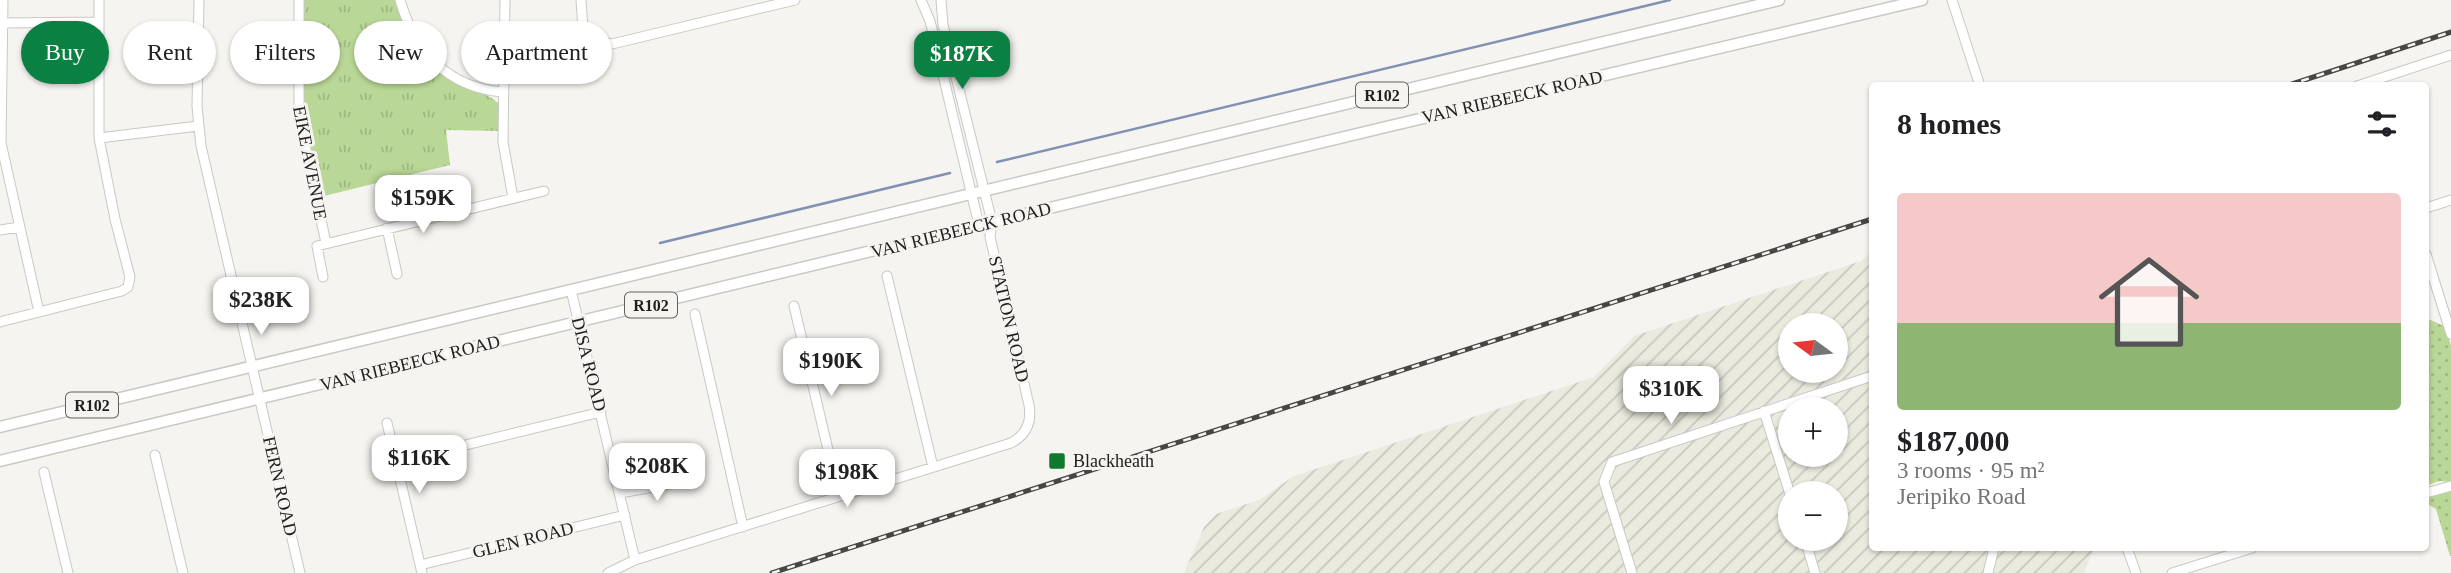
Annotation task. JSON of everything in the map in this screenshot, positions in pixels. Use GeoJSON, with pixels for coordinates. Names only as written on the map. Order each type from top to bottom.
{"type":"FeatureCollection","features":[{"type":"Feature","properties":{"kind":"main road","name":"VAN RIEBEECK ROAD"},"geometry":{"type":"LineString","coordinates":[[0,427],[1779,0]]}},
{"type":"Feature","properties":{"kind":"main road","name":"VAN RIEBEECK ROAD"},"geometry":{"type":"LineString","coordinates":[[0,461],[979,225],[990,227],[1922,0]]}},
{"type":"Feature","properties":{"kind":"street"},"geometry":{"type":"LineString","coordinates":[[3,0],[1,144],[40,312]]}},
{"type":"Feature","properties":{"kind":"street"},"geometry":{"type":"LineString","coordinates":[[99,0],[99,21]]}},
{"type":"Feature","properties":{"kind":"street","name":"FERN ROAD"},"geometry":{"type":"LineString","coordinates":[[199,0],[198,126],[300,573]]}},
{"type":"Feature","properties":{"kind":"street","name":"EIKE AVENUE"},"geometry":{"type":"LineString","coordinates":[[299,0],[299,117],[326,243]]}},
{"type":"Feature","properties":{"kind":"street"},"geometry":{"type":"LineString","coordinates":[[400,0],[417,43],[427,56],[457,79],[474,87],[502,92]]}},
{"type":"Feature","properties":{"kind":"street"},"geometry":{"type":"LineString","coordinates":[[505,0],[503,142],[513,198]]}},
{"type":"Feature","properties":{"kind":"street"},"geometry":{"type":"LineString","coordinates":[[581,0],[583,29],[597,41],[612,44],[795,0]]}},
{"type":"Feature","properties":{"kind":"street"},"geometry":{"type":"LineString","coordinates":[[921,0],[930,21],[979,225]]}},
{"type":"Feature","properties":{"kind":"street","name":"STATION ROAD"},"geometry":{"type":"LineString","coordinates":[[933,467],[1016,441],[1029,423],[1029,405],[990,227],[985,192],[943,25],[940,0]]}},
{"type":"Feature","properties":{"kind":"street"},"geometry":{"type":"LineString","coordinates":[[1952,0],[1979,82]]}},
{"type":"Feature","properties":{"kind":"street"},"geometry":{"type":"LineString","coordinates":[[3,23],[21,23]]}},
{"type":"Feature","properties":{"kind":"street"},"geometry":{"type":"LineString","coordinates":[[2375,82],[2451,55]]}},
{"type":"Feature","properties":{"kind":"street"},"geometry":{"type":"LineString","coordinates":[[0,322],[122,291],[128,287],[130,278],[99,138],[99,84]]}},
{"type":"Feature","properties":{"kind":"street"},"geometry":{"type":"LineString","coordinates":[[99,138],[198,126]]}},
{"type":"Feature","properties":{"kind":"street"},"geometry":{"type":"LineString","coordinates":[[323,277],[317,246],[544,191]]}},
{"type":"Feature","properties":{"kind":"street"},"geometry":{"type":"LineString","coordinates":[[2429,207],[2451,200]]}},
{"type":"Feature","properties":{"kind":"street"},"geometry":{"type":"LineString","coordinates":[[0,230],[19,227]]}},
{"type":"Feature","properties":{"kind":"street"},"geometry":{"type":"LineString","coordinates":[[387,228],[397,274]]}},
{"type":"Feature","properties":{"kind":"street"},"geometry":{"type":"LineString","coordinates":[[2429,264],[2451,334]]}},
{"type":"Feature","properties":{"kind":"street"},"geometry":{"type":"LineString","coordinates":[[608,573],[635,560],[933,467],[887,276]]}},
{"type":"Feature","properties":{"kind":"street","name":"DISA ROAD"},"geometry":{"type":"LineString","coordinates":[[572,290],[635,560]]}},
{"type":"Feature","properties":{"kind":"street"},"geometry":{"type":"LineString","coordinates":[[794,306],[839,496]]}},
{"type":"Feature","properties":{"kind":"street"},"geometry":{"type":"LineString","coordinates":[[695,314],[743,527]]}},
{"type":"Feature","properties":{"kind":"street"},"geometry":{"type":"LineString","coordinates":[[1632,573],[1604,482],[1612,462],[1869,377]]}},
{"type":"Feature","properties":{"kind":"street"},"geometry":{"type":"LineString","coordinates":[[1764,411],[1786,481]]}},
{"type":"Feature","properties":{"kind":"street"},"geometry":{"type":"LineString","coordinates":[[396,462],[601,412]]}},
{"type":"Feature","properties":{"kind":"street"},"geometry":{"type":"LineString","coordinates":[[387,423],[421,569]]}},
{"type":"Feature","properties":{"kind":"street"},"geometry":{"type":"LineString","coordinates":[[155,455],[183,573]]}},
{"type":"Feature","properties":{"kind":"street"},"geometry":{"type":"LineString","coordinates":[[44,472],[68,573]]}},
{"type":"Feature","properties":{"kind":"street"},"geometry":{"type":"LineString","coordinates":[[620,493],[686,481]]}},
{"type":"Feature","properties":{"kind":"street"},"geometry":{"type":"LineString","coordinates":[[2429,492],[2451,486]]}},
{"type":"Feature","properties":{"kind":"street","name":"GLEN ROAD"},"geometry":{"type":"LineString","coordinates":[[421,569],[625,514]]}},
{"type":"Feature","properties":{"kind":"street"},"geometry":{"type":"LineString","coordinates":[[1809,551],[1815,573]]}},
{"type":"Feature","properties":{"kind":"street"},"geometry":{"type":"LineString","coordinates":[[1988,573],[1993,551]]}},
{"type":"Feature","properties":{"kind":"street"},"geometry":{"type":"LineString","coordinates":[[2128,551],[2136,573]]}},
{"type":"Feature","properties":{"kind":"street"},"geometry":{"type":"LineString","coordinates":[[2172,573],[2242,551]]}},
{"type":"Feature","properties":{"kind":"shaded area"},"geometry":{"type":"Polygon","coordinates":[[[1869,254],[1869,551],[2093,551],[2084,573],[1184,573],[1204,527],[1216,514],[1259,500],[1294,476],[1594,377],[1634,336],[1861,261],[1869,254]]]}},
{"type":"Feature","properties":{"kind":"green space"},"geometry":{"type":"Polygon","coordinates":[[[303,0],[397,0],[404,21],[354,21],[354,84],[447,84],[447,76],[498,103],[500,131],[446,130],[450,165],[320,197],[302,109],[302,84],[340,84],[340,21],[303,21],[303,0]]]}},
{"type":"Feature","properties":{"kind":"green space"},"geometry":{"type":"Polygon","coordinates":[[[2429,319],[2446,327],[2451,346],[2451,482],[2439,481],[2429,485],[2429,319]]]}},
{"type":"Feature","properties":{"kind":"green space"},"geometry":{"type":"Polygon","coordinates":[[[2451,491],[2451,556],[2436,509],[2429,505],[2429,495],[2451,491]]]}},
{"type":"Feature","properties":{"kind":"waterway"},"geometry":{"type":"LineString","coordinates":[[997,162],[1670,0]]}},
{"type":"Feature","properties":{"kind":"waterway"},"geometry":{"type":"LineString","coordinates":[[660,243],[950,173]]}},
{"type":"Feature","properties":{"kind":"railway"},"geometry":{"type":"LineString","coordinates":[[2298,82],[2451,32]]}},
{"type":"Feature","properties":{"kind":"railway"},"geometry":{"type":"LineString","coordinates":[[772,573],[1869,220]]}},
{"type":"Feature","properties":{"kind":"place","name":"Blackheath"},"geometry":{"type":"Point","coordinates":[1057,461]}}]}
